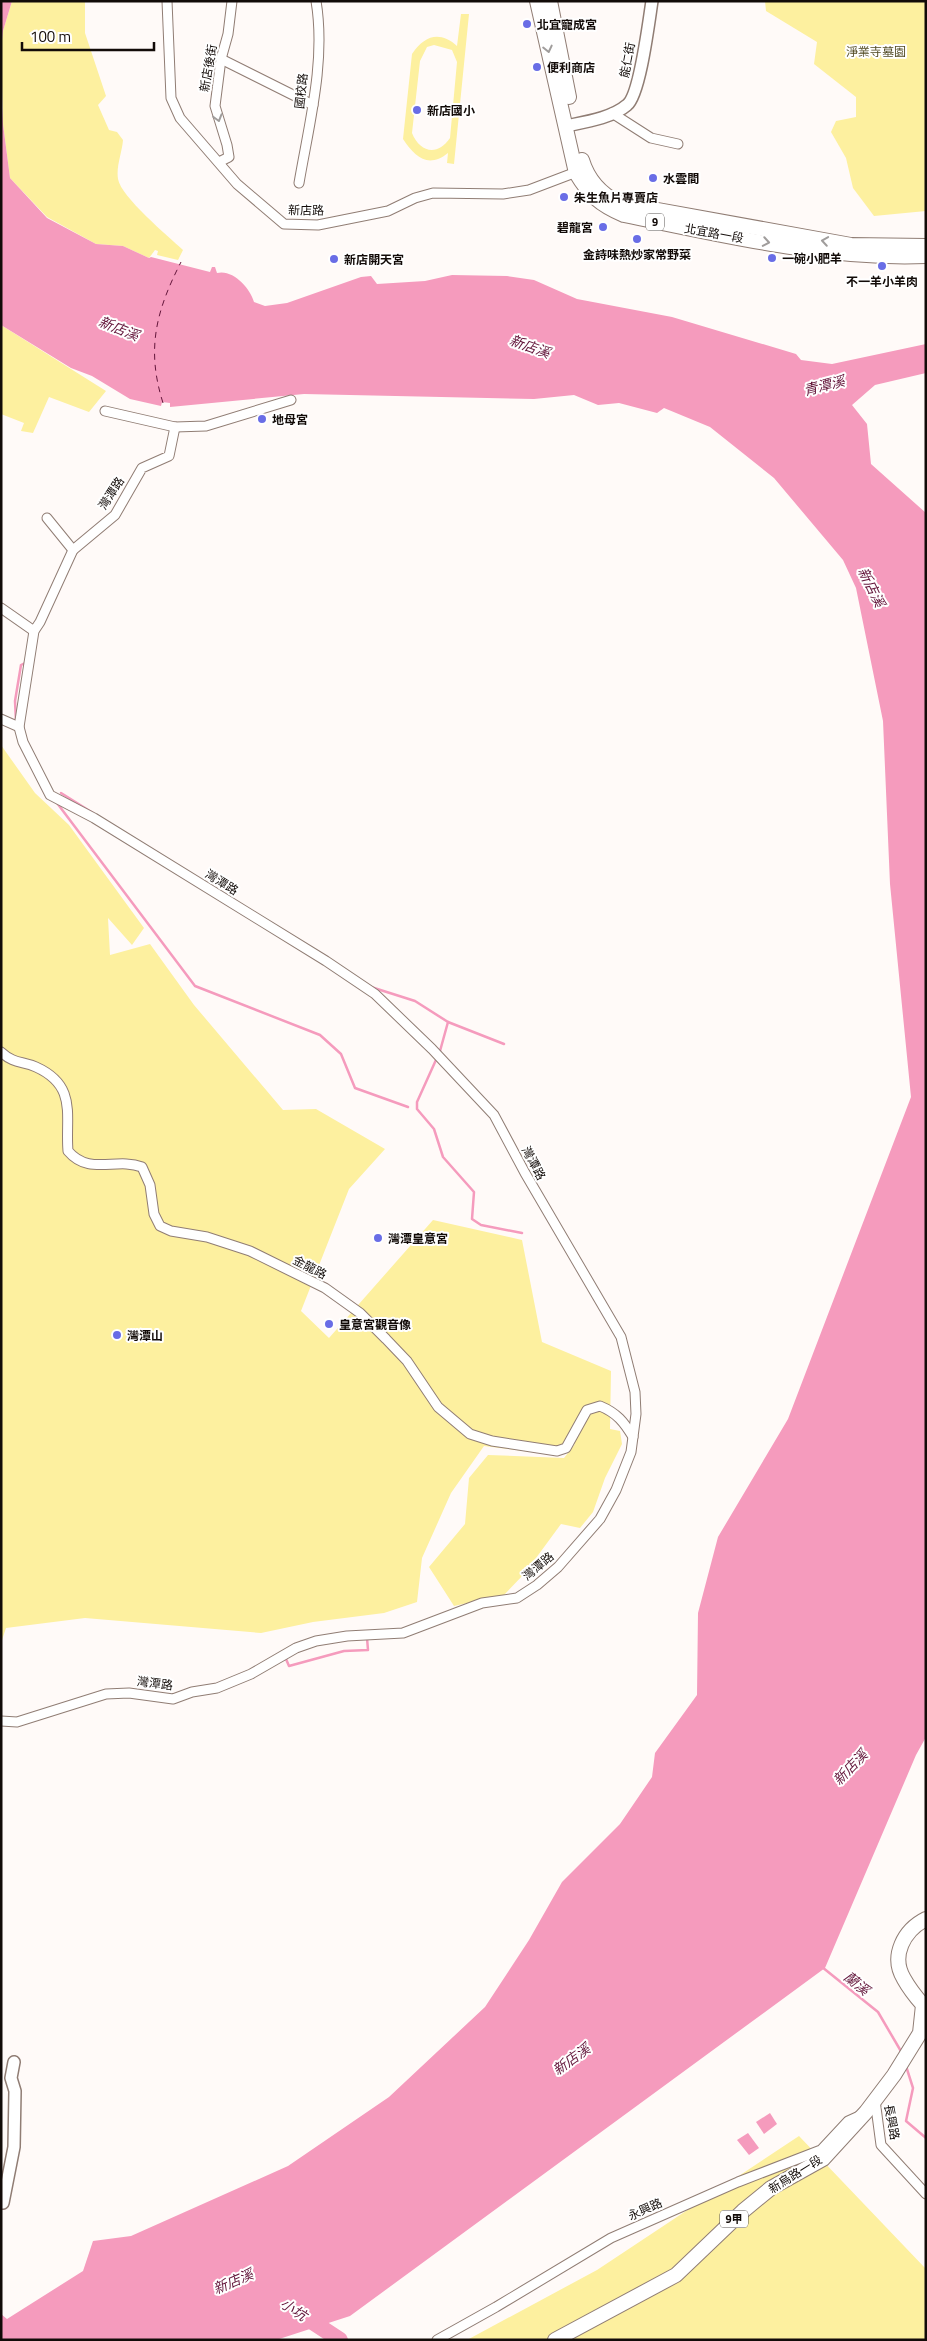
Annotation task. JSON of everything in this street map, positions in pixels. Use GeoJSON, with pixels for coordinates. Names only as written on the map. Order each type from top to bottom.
{"type":"FeatureCollection","features":[{"type":"Feature","properties":{"kind":"main road","name":"北宜路一段"},"geometry":{"type":"LineString","coordinates":[[537,1],[587,191],[605,207],[624,215],[820,252],[854,256],[926,256]]}},
{"type":"Feature","properties":{"kind":"main road","name":"北宜路一段"},"geometry":{"type":"LineString","coordinates":[[550,1],[570,125]]}},
{"type":"Feature","properties":{"kind":"main road","name":"北宜路一段"},"geometry":{"type":"LineString","coordinates":[[581,170],[608,197],[619,203],[851,245],[926,246]]}},
{"type":"Feature","properties":{"kind":"main road","name":"新烏路一段"},"geometry":{"type":"LineString","coordinates":[[556,2340],[676,2275],[743,2211],[771,2188],[823,2159],[866,2112],[894,2075],[920,2033],[924,2006],[903,1977],[898,1958],[907,1933],[926,1920]]}},
{"type":"Feature","properties":{"kind":"street","name":"新店路"},"geometry":{"type":"LineString","coordinates":[[167,1],[171,98],[180,118],[238,184],[284,224],[318,225],[388,211],[415,198],[433,194],[503,194],[529,190],[581,170]]}},
{"type":"Feature","properties":{"kind":"street","name":"新店後街"},"geometry":{"type":"LineString","coordinates":[[219,162],[229,158],[215,106],[221,59],[228,34],[232,1]]}},
{"type":"Feature","properties":{"kind":"street","name":"國校路"},"geometry":{"type":"LineString","coordinates":[[299,183],[313,105],[319,23],[316,1]]}},
{"type":"Feature","properties":{"kind":"street","name":"能仁街"},"geometry":{"type":"LineString","coordinates":[[570,125],[612,113],[630,103],[634,96],[651,7]]}},
{"type":"Feature","properties":{"kind":"street"},"geometry":{"type":"LineString","coordinates":[[221,59],[313,105]]}},
{"type":"Feature","properties":{"kind":"street"},"geometry":{"type":"LineString","coordinates":[[612,113],[651,138],[678,144]]}},
{"type":"Feature","properties":{"kind":"street"},"geometry":{"type":"LineString","coordinates":[[105,411],[175,427],[206,426],[291,400]]}},
{"type":"Feature","properties":{"kind":"street","name":"灣潭路"},"geometry":{"type":"LineString","coordinates":[[1,1721],[17,1722],[106,1694],[129,1693],[173,1700],[192,1692],[217,1688],[251,1674],[296,1648],[316,1641],[347,1636],[403,1633],[482,1603],[517,1598],[537,1585],[558,1567],[600,1519],[616,1490],[631,1452],[635,1392],[622,1337],[525,1173],[494,1115],[432,1049],[375,994],[326,961],[110,828],[50,795],[22,742],[19,727],[34,631],[40,622],[73,550],[114,515],[142,468],[169,456],[175,427]]}},
{"type":"Feature","properties":{"kind":"street"},"geometry":{"type":"LineString","coordinates":[[47,518],[73,550]]}},
{"type":"Feature","properties":{"kind":"street"},"geometry":{"type":"LineString","coordinates":[[1,608],[34,631]]}},
{"type":"Feature","properties":{"kind":"street"},"geometry":{"type":"LineString","coordinates":[[1,719],[19,727]]}},
{"type":"Feature","properties":{"kind":"street","name":"金龍路"},"geometry":{"type":"LineString","coordinates":[[1,1052],[11,1061],[36,1067],[55,1079],[68,1102],[68,1151],[75,1160],[91,1165],[123,1163],[142,1167],[150,1185],[154,1214],[160,1226],[171,1231],[207,1237],[250,1251],[325,1288],[360,1313],[386,1338],[407,1361],[438,1407],[470,1434],[492,1442],[557,1451],[566,1448],[586,1410],[600,1406],[614,1412],[624,1422],[633,1437]]}},
{"type":"Feature","properties":{"kind":"street"},"geometry":{"type":"LineString","coordinates":[[3,2202],[14,2147],[15,2091],[11,2078],[14,2062]]}},
{"type":"Feature","properties":{"kind":"street","name":"長興路"},"geometry":{"type":"LineString","coordinates":[[875,2100],[881,2145],[926,2194]]}},
{"type":"Feature","properties":{"kind":"street","name":"永興路"},"geometry":{"type":"LineString","coordinates":[[437,2340],[611,2238],[738,2182],[821,2150],[848,2121],[866,2112]]}},
{"type":"Feature","properties":{"kind":"green space"},"geometry":{"type":"Polygon","coordinates":[[[12,1],[85,1],[85,33],[106,96],[98,105],[109,130],[117,132],[123,140],[118,179],[127,196],[136,206],[183,250],[178,260],[157,255],[158,251],[155,250],[149,258],[123,246],[96,244],[47,217],[10,178],[3,124],[1,48],[3,31],[12,1]]]}},
{"type":"Feature","properties":{"kind":"green space","name":"淨業寺墓園"},"geometry":{"type":"Polygon","coordinates":[[[765,1],[926,1],[926,211],[874,216],[853,188],[846,158],[831,132],[836,121],[856,117],[856,97],[814,64],[817,42],[766,11],[765,1]]]}},
{"type":"Feature","properties":{"kind":"green space"},"geometry":{"type":"Polygon","coordinates":[[[461,14],[469,14],[454,164],[447,163],[448,153],[434,160],[422,159],[412,151],[403,139],[412,54],[422,43],[433,37],[445,38],[457,46],[461,14]],[[434,45],[427,47],[420,61],[412,133],[420,145],[429,150],[440,148],[450,138],[457,62],[452,50],[434,45]]]}},
{"type":"Feature","properties":{"kind":"green space"},"geometry":{"type":"Polygon","coordinates":[[[1,325],[106,391],[89,412],[49,397],[33,433],[21,431],[24,423],[1,414],[1,325]]]}},
{"type":"Feature","properties":{"kind":"green space"},"geometry":{"type":"Polygon","coordinates":[[[1,745],[35,793],[69,825],[144,928],[132,945],[108,918],[110,955],[150,944],[194,1005],[283,1110],[316,1109],[385,1149],[349,1189],[301,1311],[329,1338],[433,1220],[522,1240],[542,1342],[611,1371],[610,1429],[620,1431],[622,1444],[605,1478],[593,1512],[580,1528],[561,1524],[525,1573],[504,1595],[454,1606],[429,1567],[465,1524],[469,1478],[488,1455],[564,1458],[575,1444],[547,1454],[484,1446],[451,1493],[422,1558],[417,1602],[384,1613],[313,1622],[261,1633],[85,1618],[6,1628],[1,1643],[1,745]]]}},
{"type":"Feature","properties":{"kind":"green space"},"geometry":{"type":"Polygon","coordinates":[[[799,2136],[926,2269],[926,2340],[467,2340],[597,2270],[799,2136]]]}},
{"type":"Feature","properties":{"kind":"water"},"geometry":{"type":"Polygon","coordinates":[[[1,1],[12,1],[3,31],[1,48],[1,1]]]}},
{"type":"Feature","properties":{"kind":"water"},"geometry":{"type":"Polygon","coordinates":[[[1,92],[10,178],[47,218],[96,244],[123,246],[149,258],[210,272],[212,267],[215,267],[217,273],[229,274],[235,277],[249,291],[254,302],[265,306],[287,303],[361,277],[371,276],[377,284],[425,281],[452,275],[507,276],[534,280],[577,299],[672,317],[796,354],[801,360],[832,364],[926,344],[926,373],[875,385],[852,405],[867,424],[871,464],[926,513],[926,1737],[916,1755],[825,1968],[350,2316],[276,2340],[1,2340],[1,2314],[7,2319],[83,2271],[93,2241],[131,2236],[288,2166],[389,2097],[485,2007],[529,1940],[562,1882],[620,1824],[652,1777],[655,1753],[697,1695],[698,1613],[718,1537],[788,1419],[911,1097],[890,884],[883,721],[856,588],[843,560],[774,478],[710,427],[664,408],[657,413],[619,403],[598,405],[574,395],[534,399],[304,394],[170,407],[170,403],[162,402],[161,406],[130,399],[92,376],[71,368],[1,325],[1,92]]]}},
{"type":"Feature","properties":{"kind":"water"},"geometry":{"type":"Polygon","coordinates":[[[770,2113],[777,2124],[764,2134],[756,2122],[770,2113]]]}},
{"type":"Feature","properties":{"kind":"water"},"geometry":{"type":"Polygon","coordinates":[[[748,2133],[759,2148],[749,2155],[737,2140],[748,2133]]]}},
{"type":"Feature","properties":{"kind":"waterway"},"geometry":{"type":"LineString","coordinates":[[16,722],[15,701],[21,665],[27,662]]}},
{"type":"Feature","properties":{"kind":"waterway"},"geometry":{"type":"LineString","coordinates":[[61,793],[93,813]]}},
{"type":"Feature","properties":{"kind":"waterway"},"geometry":{"type":"LineString","coordinates":[[57,803],[195,986],[320,1035],[341,1054],[355,1088],[408,1107]]}},
{"type":"Feature","properties":{"kind":"waterway"},"geometry":{"type":"LineString","coordinates":[[371,987],[415,1001],[448,1022],[504,1044]]}},
{"type":"Feature","properties":{"kind":"waterway"},"geometry":{"type":"LineString","coordinates":[[448,1022],[440,1051],[417,1102],[417,1109],[434,1129],[443,1157],[474,1192],[472,1219],[481,1225],[522,1233]]}},
{"type":"Feature","properties":{"kind":"waterway"},"geometry":{"type":"LineString","coordinates":[[286,1659],[289,1666],[344,1651],[368,1650],[367,1638]]}},
{"type":"Feature","properties":{"kind":"waterway","name":"蘭溪"},"geometry":{"type":"LineString","coordinates":[[822,1967],[878,2012],[902,2053]]}},
{"type":"Feature","properties":{"kind":"waterway","name":"蘭溪"},"geometry":{"type":"LineString","coordinates":[[906,2066],[913,2088],[906,2121],[926,2138]]}},
{"type":"Feature","properties":{"kind":"waterway","name":"小坑"},"geometry":{"type":"LineString","coordinates":[[302,2315],[340,2340]]}},
{"type":"Feature","properties":{"kind":"ferry route"},"geometry":{"type":"LineString","coordinates":[[163,403],[155,365],[156,331],[165,297],[181,262]]}},
{"type":"Feature","properties":{"kind":"place","name":"北宜寵成宮"},"geometry":{"type":"Point","coordinates":[527,24]}},
{"type":"Feature","properties":{"kind":"place","name":"便利商店"},"geometry":{"type":"Point","coordinates":[537,67]}},
{"type":"Feature","properties":{"kind":"place","name":"新店國小"},"geometry":{"type":"Point","coordinates":[417,110]}},
{"type":"Feature","properties":{"kind":"place","name":"水雲間"},"geometry":{"type":"Point","coordinates":[653,178]}},
{"type":"Feature","properties":{"kind":"place","name":"朱生魚片專賣店"},"geometry":{"type":"Point","coordinates":[564,197]}},
{"type":"Feature","properties":{"kind":"place","name":"碧龍宮"},"geometry":{"type":"Point","coordinates":[603,227]}},
{"type":"Feature","properties":{"kind":"place","name":"金詩味熱炒家常野菜"},"geometry":{"type":"Point","coordinates":[637,239]}},
{"type":"Feature","properties":{"kind":"place","name":"一碗小肥羊"},"geometry":{"type":"Point","coordinates":[772,258]}},
{"type":"Feature","properties":{"kind":"place","name":"新店開天宮"},"geometry":{"type":"Point","coordinates":[334,259]}},
{"type":"Feature","properties":{"kind":"place","name":"不一羊小羊肉"},"geometry":{"type":"Point","coordinates":[882,266]}},
{"type":"Feature","properties":{"kind":"place","name":"地母宮"},"geometry":{"type":"Point","coordinates":[262,419]}},
{"type":"Feature","properties":{"kind":"place","name":"灣潭皇意宮"},"geometry":{"type":"Point","coordinates":[378,1238]}},
{"type":"Feature","properties":{"kind":"place","name":"皇意宮觀音像"},"geometry":{"type":"Point","coordinates":[329,1324]}},
{"type":"Feature","properties":{"kind":"place","name":"灣潭山"},"geometry":{"type":"Point","coordinates":[117,1335]}},
{"type":"Feature","properties":{"kind":"water label","name":"新店溪"},"geometry":{"type":"Point","coordinates":[119,328]}},
{"type":"Feature","properties":{"kind":"water label","name":"新店溪"},"geometry":{"type":"Point","coordinates":[530,346]}},
{"type":"Feature","properties":{"kind":"water label","name":"青潭溪"},"geometry":{"type":"Point","coordinates":[824,385]}},
{"type":"Feature","properties":{"kind":"water label","name":"新店溪"},"geometry":{"type":"Point","coordinates":[872,587]}},
{"type":"Feature","properties":{"kind":"water label","name":"新店溪"},"geometry":{"type":"Point","coordinates":[850,1767]}},
{"type":"Feature","properties":{"kind":"water label","name":"新店溪"},"geometry":{"type":"Point","coordinates":[571,2059]}},
{"type":"Feature","properties":{"kind":"water label","name":"新店溪"},"geometry":{"type":"Point","coordinates":[233,2281]}}]}
